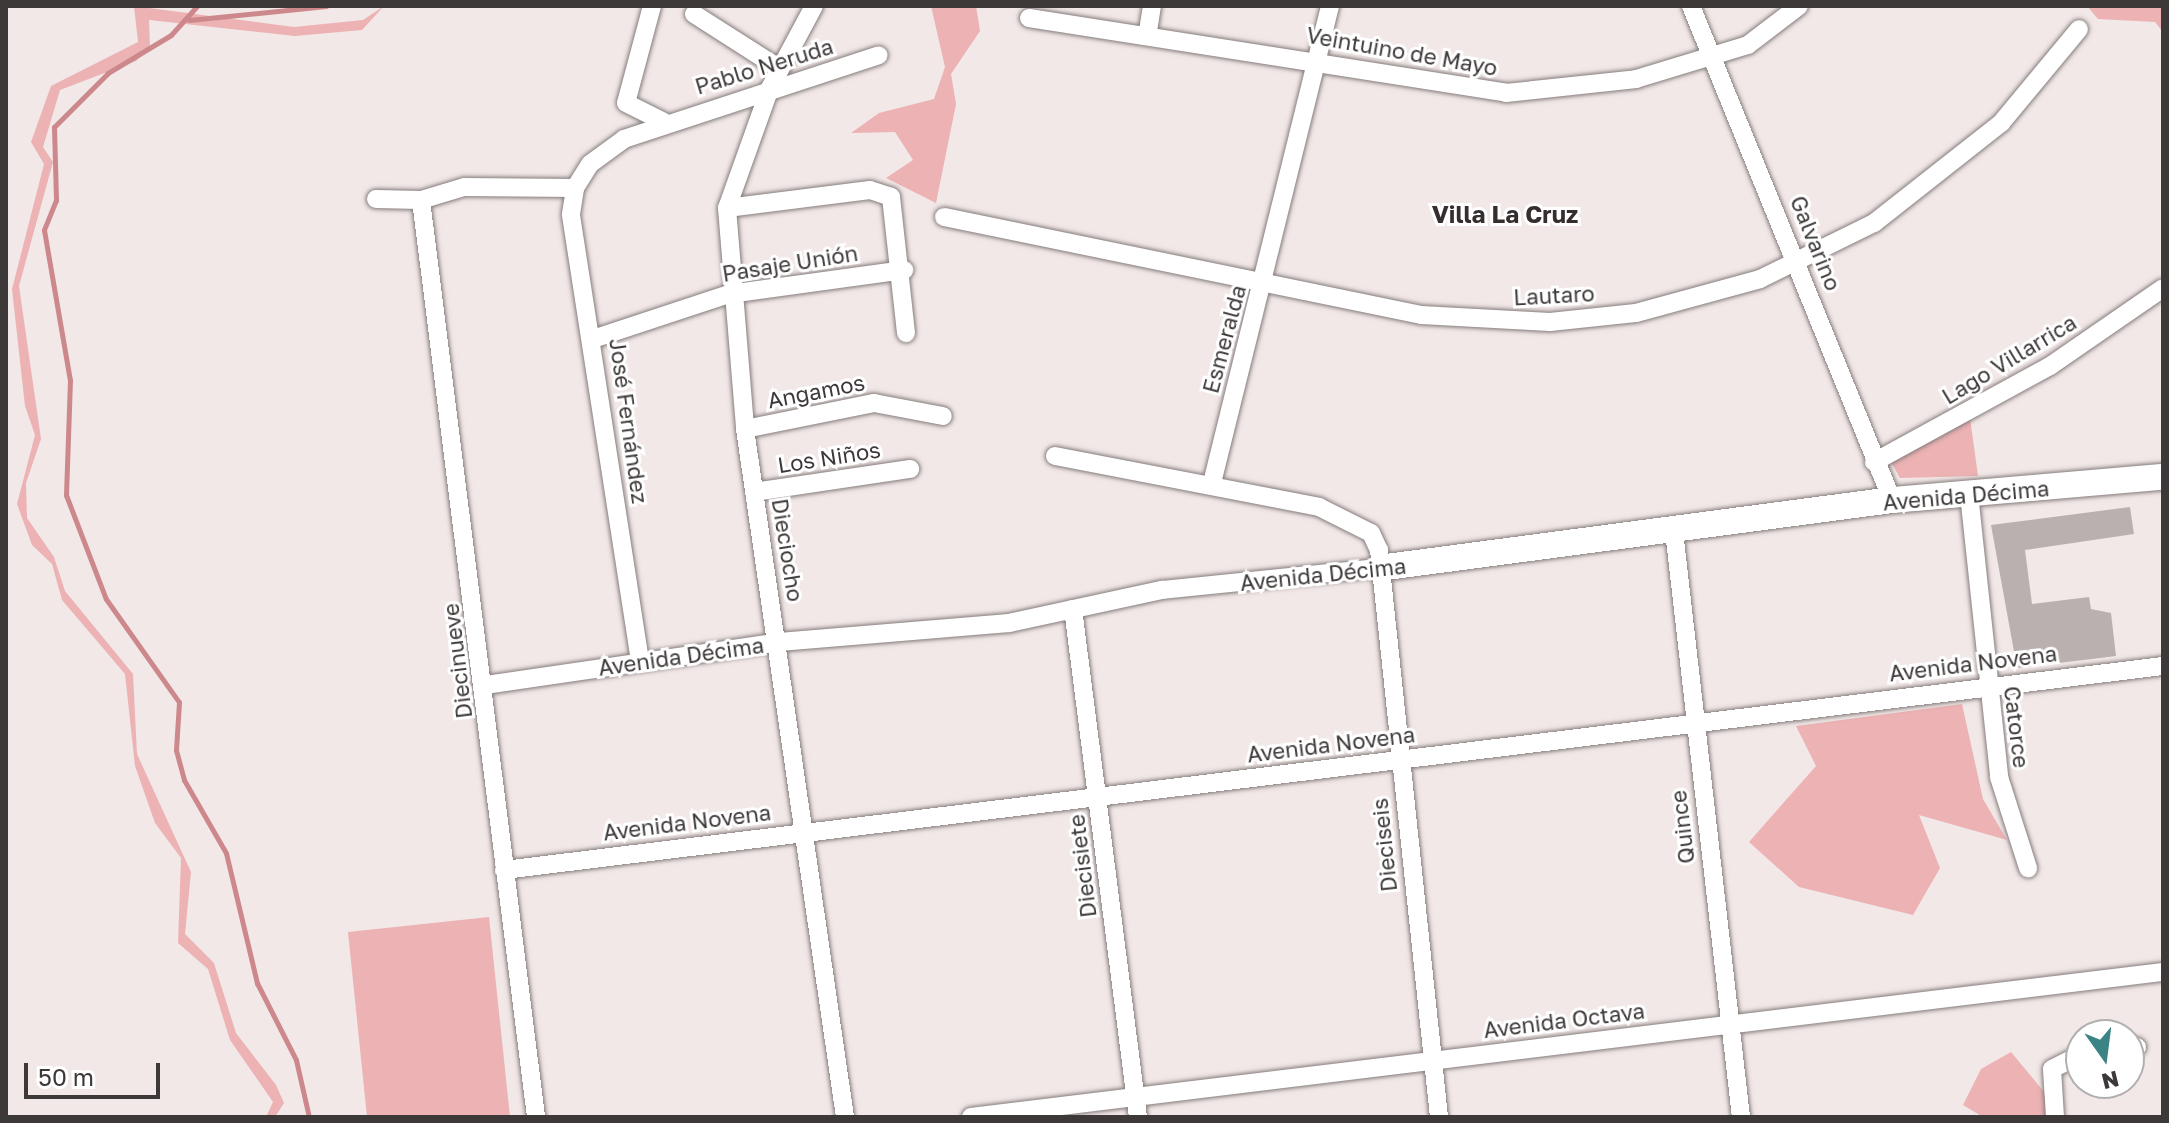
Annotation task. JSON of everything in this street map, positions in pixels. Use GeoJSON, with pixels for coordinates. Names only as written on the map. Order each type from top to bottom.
{"type":"FeatureCollection","features":[{"type":"Feature","properties":{"kind":"street"},"geometry":{"type":"LineString","coordinates":[[652,6],[626,103],[664,122]]}},
{"type":"Feature","properties":{"kind":"street","name":"Dieciocho"},"geometry":{"type":"LineString","coordinates":[[814,6],[770,88],[727,208],[729,294],[745,429],[779,642],[845,1117]]}},
{"type":"Feature","properties":{"kind":"street"},"geometry":{"type":"LineString","coordinates":[[1148,31],[1152,6]]}},
{"type":"Feature","properties":{"kind":"street","name":"Esmeralda"},"geometry":{"type":"LineString","coordinates":[[1212,483],[1319,61],[1330,6]]}},
{"type":"Feature","properties":{"kind":"street","name":"Galvarino"},"geometry":{"type":"LineString","coordinates":[[1691,6],[1800,262],[1874,462],[1892,500]]}},
{"type":"Feature","properties":{"kind":"street","name":"Veintuino de Mayo"},"geometry":{"type":"LineString","coordinates":[[1029,18],[1148,31],[1506,93],[1636,79],[1748,45],[1799,6]]}},
{"type":"Feature","properties":{"kind":"street"},"geometry":{"type":"LineString","coordinates":[[694,14],[780,69]]}},
{"type":"Feature","properties":{"kind":"street","name":"Lautaro"},"geometry":{"type":"LineString","coordinates":[[944,217],[1263,285],[1421,315],[1550,322],[1678,304],[1800,262],[1941,177],[2011,113],[2079,29]]}},
{"type":"Feature","properties":{"kind":"street","name":"Pablo Neruda"},"geometry":{"type":"LineString","coordinates":[[575,188],[590,164],[664,122],[879,55]]}},
{"type":"Feature","properties":{"kind":"street"},"geometry":{"type":"LineString","coordinates":[[376,199],[421,200],[464,187],[575,188]]}},
{"type":"Feature","properties":{"kind":"street","name":"José Fernández"},"geometry":{"type":"LineString","coordinates":[[575,188],[571,214],[593,339],[640,661]]}},
{"type":"Feature","properties":{"kind":"street"},"geometry":{"type":"LineString","coordinates":[[727,208],[880,193],[891,197],[898,218],[904,270],[906,333]]}},
{"type":"Feature","properties":{"kind":"street","name":"Diecinueve"},"geometry":{"type":"LineString","coordinates":[[421,200],[485,685],[504,870],[536,1117]]}},
{"type":"Feature","properties":{"kind":"street","name":"Pasaje Unión"},"geometry":{"type":"LineString","coordinates":[[593,339],[729,294],[904,270]]}},
{"type":"Feature","properties":{"kind":"street","name":"Lago Villarrica"},"geometry":{"type":"LineString","coordinates":[[1874,462],[2050,366],[2163,288]]}},
{"type":"Feature","properties":{"kind":"street","name":"Angamos"},"geometry":{"type":"LineString","coordinates":[[745,429],[874,403],[943,416]]}},
{"type":"Feature","properties":{"kind":"street"},"geometry":{"type":"LineString","coordinates":[[1055,456],[1212,483],[1352,518],[1371,533],[1379,568]]}},
{"type":"Feature","properties":{"kind":"street","name":"Los Niños"},"geometry":{"type":"LineString","coordinates":[[754,492],[910,469]]}},
{"type":"Feature","properties":{"kind":"street","name":"Avenida Décima"},"geometry":{"type":"LineString","coordinates":[[485,685],[779,642],[1009,623],[1162,590],[1379,568],[1892,500],[2163,477]]}},
{"type":"Feature","properties":{"kind":"street","name":"Catorce"},"geometry":{"type":"LineString","coordinates":[[1969,494],[1999,777],[2028,868]]}},
{"type":"Feature","properties":{"kind":"street","name":"Quince"},"geometry":{"type":"LineString","coordinates":[[1674,531],[1728,1025],[1741,1117]]}},
{"type":"Feature","properties":{"kind":"street","name":"Dieciseis"},"geometry":{"type":"LineString","coordinates":[[1379,568],[1439,1117]]}},
{"type":"Feature","properties":{"kind":"street","name":"Diecisiete"},"geometry":{"type":"LineString","coordinates":[[1073,609],[1138,1117]]}},
{"type":"Feature","properties":{"kind":"street","name":"Avenida Novena"},"geometry":{"type":"LineString","coordinates":[[504,870],[1694,724],[1987,684],[2163,666]]}},
{"type":"Feature","properties":{"kind":"street","name":"Avenida Octava"},"geometry":{"type":"LineString","coordinates":[[971,1117],[2163,972]]}},
{"type":"Feature","properties":{"kind":"street"},"geometry":{"type":"LineString","coordinates":[[2055,1117],[2052,1069],[2065,1062]]}},
{"type":"Feature","properties":{"kind":"shaded area"},"geometry":{"type":"Polygon","coordinates":[[[134,6],[294,27],[363,20],[384,6],[362,30],[295,36],[149,20],[150,48],[136,61],[60,90],[43,147],[53,162],[19,286],[41,439],[26,483],[27,518],[54,557],[65,591],[133,674],[137,754],[191,872],[185,934],[214,963],[236,1033],[276,1085],[284,1103],[275,1117],[266,1117],[273,1102],[230,1040],[208,969],[178,943],[181,858],[155,823],[135,766],[125,674],[62,600],[52,564],[32,545],[17,504],[35,435],[25,406],[12,289],[44,164],[31,142],[51,86],[138,42],[134,6]]]}},
{"type":"Feature","properties":{"kind":"shaded area"},"geometry":{"type":"Polygon","coordinates":[[[931,6],[976,6],[980,31],[951,74],[956,104],[936,203],[886,178],[913,160],[895,132],[851,133],[879,113],[934,99],[945,67],[931,6]]]}},
{"type":"Feature","properties":{"kind":"shaded area"},"geometry":{"type":"Polygon","coordinates":[[[2087,6],[2163,6],[2163,32],[2155,22],[2098,19],[2087,6]]]}},
{"type":"Feature","properties":{"kind":"shaded area"},"geometry":{"type":"Polygon","coordinates":[[[1970,418],[1978,476],[1900,478],[1890,460],[1970,418]]]}},
{"type":"Feature","properties":{"kind":"shaded area"},"geometry":{"type":"Polygon","coordinates":[[[1962,704],[1983,799],[2007,840],[1919,815],[1940,868],[1913,915],[1799,887],[1749,842],[1816,766],[1796,726],[1962,704]]]}},
{"type":"Feature","properties":{"kind":"shaded area"},"geometry":{"type":"Polygon","coordinates":[[[489,917],[510,1117],[367,1117],[348,932],[489,917]]]}},
{"type":"Feature","properties":{"kind":"shaded area"},"geometry":{"type":"Polygon","coordinates":[[[2011,1052],[2065,1117],[1983,1117],[1963,1105],[1981,1069],[2011,1052]]]}},
{"type":"Feature","properties":{"kind":"building"},"geometry":{"type":"Polygon","coordinates":[[[2130,507],[2134,534],[2025,550],[2032,604],[2089,597],[2091,609],[2111,613],[2116,656],[2017,668],[1991,525],[2130,507]]]}},
{"type":"Feature","properties":{"kind":"waterway"},"geometry":{"type":"LineString","coordinates":[[197,6],[171,35],[108,73],[54,127],[56,200],[44,230],[70,380],[66,495],[106,599],[179,702],[176,750],[184,780],[226,853],[257,983],[296,1060],[309,1117]]}},
{"type":"Feature","properties":{"kind":"waterway"},"geometry":{"type":"LineString","coordinates":[[189,20],[326,6]]}},
{"type":"Feature","properties":{"kind":"district","name":"Villa La Cruz"},"geometry":{"type":"Point","coordinates":[1505,214]}}]}
